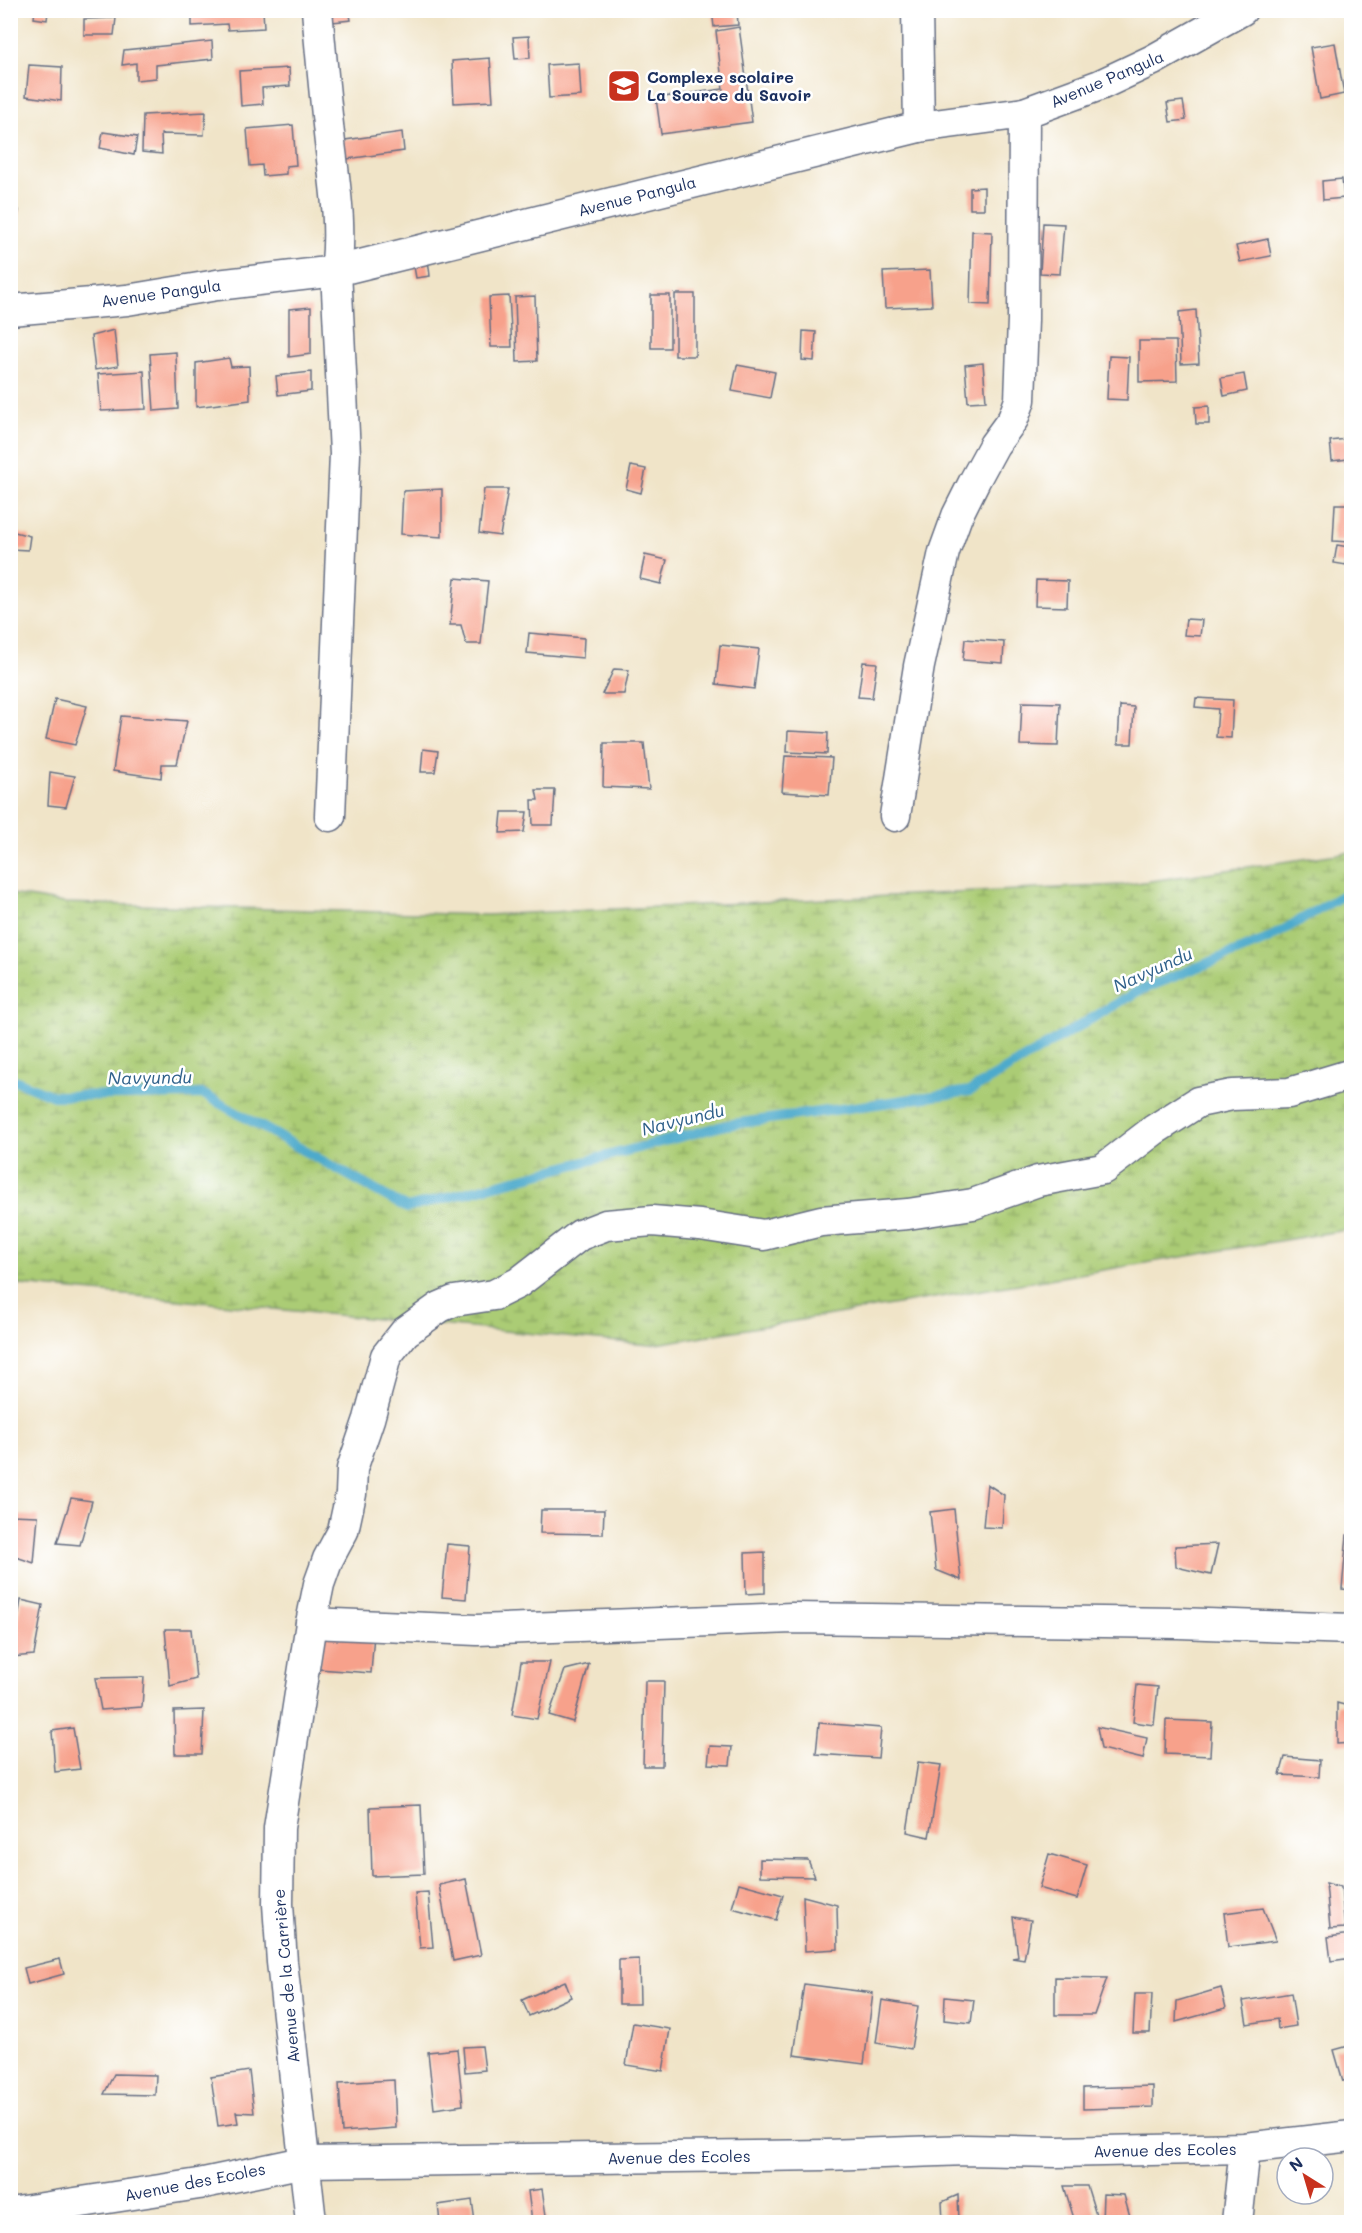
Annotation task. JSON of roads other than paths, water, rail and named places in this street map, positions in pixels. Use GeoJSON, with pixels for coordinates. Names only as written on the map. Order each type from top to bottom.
{"type":"FeatureCollection","features":[{"type":"Feature","properties":{"kind":"street"},"geometry":{"type":"LineString","coordinates":[[317,10],[338,202],[339,251],[336,271],[345,454],[330,816]]}},
{"type":"Feature","properties":{"kind":"street"},"geometry":{"type":"LineString","coordinates":[[917,10],[919,127]]}},
{"type":"Feature","properties":{"kind":"street","name":"Avenue Pangula"},"geometry":{"type":"LineString","coordinates":[[10,310],[127,300],[217,285],[336,271],[919,127],[1024,113],[1100,85],[1153,60],[1242,10]]}},
{"type":"Feature","properties":{"kind":"street"},"geometry":{"type":"LineString","coordinates":[[895,816],[920,666],[944,552],[957,516],[994,446],[1013,419],[1020,400],[1023,320],[1024,113]]}},
{"type":"Feature","properties":{"kind":"street","name":"Avenue de la Carrière"},"geometry":{"type":"LineString","coordinates":[[311,2223],[282,1962],[278,1904],[279,1828],[310,1623],[319,1584],[328,1559],[343,1531],[351,1494],[352,1469],[369,1419],[386,1356],[405,1332],[454,1300],[494,1294],[518,1283],[580,1235],[606,1225],[652,1221],[700,1225],[764,1235],[821,1221],[908,1214],[973,1204],[1038,1181],[1103,1169],[1154,1130],[1198,1102],[1232,1095],[1289,1093],[1352,1074]]}},
{"type":"Feature","properties":{"kind":"street"},"geometry":{"type":"LineString","coordinates":[[310,1623],[477,1630],[792,1618],[1178,1623],[1352,1629]]}},
{"type":"Feature","properties":{"kind":"street","name":"Avenue des Ecoles"},"geometry":{"type":"LineString","coordinates":[[10,2213],[199,2184],[304,2162],[826,2155],[967,2150],[1056,2152],[1245,2148],[1352,2136]]}},
{"type":"Feature","properties":{"kind":"street"},"geometry":{"type":"LineString","coordinates":[[1237,2223],[1245,2148]]}},
{"type":"Feature","properties":{"kind":"waterway","name":"Navyundu"},"geometry":{"type":"LineString","coordinates":[[10,1078],[53,1096],[203,1094],[407,1208],[726,1125],[970,1091],[1138,991],[1266,940],[1352,890]]}},
{"type":"Feature","properties":{"kind":"place","name":"Complexe scolaire La Source du Savoir"},"geometry":{"type":"Point","coordinates":[624,86]}}]}
